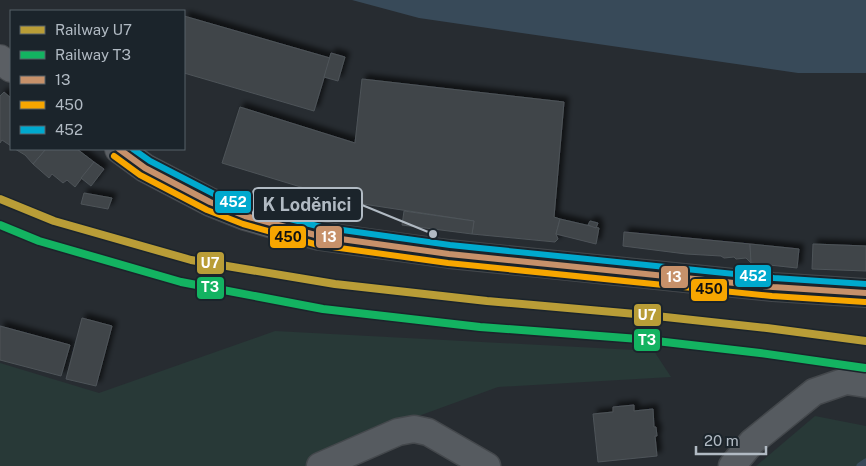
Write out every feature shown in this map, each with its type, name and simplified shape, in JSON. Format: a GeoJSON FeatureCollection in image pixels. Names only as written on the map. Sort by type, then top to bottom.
{"type":"FeatureCollection","features":[{"type":"Feature","properties":{"kind":"main road"},"geometry":{"type":"LineString","coordinates":[[120,150],[145,168],[210,202],[245,216],[320,236],[459,255],[773,287],[866,293]]}},
{"type":"Feature","properties":{"kind":"street"},"geometry":{"type":"LineString","coordinates":[[732,466],[752,442],[814,392],[846,382],[866,384]]}},
{"type":"Feature","properties":{"kind":"street"},"geometry":{"type":"LineString","coordinates":[[320,466],[398,432],[414,429],[428,432],[487,466]]}},
{"type":"Feature","properties":{"kind":"shaded area"},"geometry":{"type":"Polygon","coordinates":[[[275,331],[654,351],[671,377],[498,387],[413,418],[308,466],[0,466],[0,363],[99,393],[275,331]]]}},
{"type":"Feature","properties":{"kind":"shaded area"},"geometry":{"type":"Polygon","coordinates":[[[815,416],[866,426],[866,466],[756,466],[815,416]]]}},
{"type":"Feature","properties":{"kind":"water"},"geometry":{"type":"Polygon","coordinates":[[[352,0],[866,0],[866,73],[798,73],[419,18],[352,0]]]}},
{"type":"Feature","properties":{"kind":"building"},"geometry":{"type":"Polygon","coordinates":[[[185,16],[330,58],[314,111],[185,73],[185,16]]]}},
{"type":"Feature","properties":{"kind":"building"},"geometry":{"type":"Polygon","coordinates":[[[331,53],[345,57],[338,81],[324,77],[331,53]]]}},
{"type":"Feature","properties":{"kind":"building"},"geometry":{"type":"Polygon","coordinates":[[[362,79],[564,102],[554,217],[560,219],[556,234],[558,239],[555,242],[472,234],[474,221],[350,202],[222,163],[240,107],[355,143],[362,79]]]}},
{"type":"Feature","properties":{"kind":"building"},"geometry":{"type":"Polygon","coordinates":[[[4,92],[10,97],[10,145],[2,140],[0,143],[0,96],[4,92]]]}},
{"type":"Feature","properties":{"kind":"building"},"geometry":{"type":"Polygon","coordinates":[[[17,150],[45,150],[33,164],[25,155],[17,150]]]}},
{"type":"Feature","properties":{"kind":"building"},"geometry":{"type":"Polygon","coordinates":[[[45,150],[78,150],[94,162],[75,187],[67,180],[63,183],[52,174],[49,178],[33,164],[45,150]]]}},
{"type":"Feature","properties":{"kind":"building"},"geometry":{"type":"Polygon","coordinates":[[[94,162],[104,169],[91,186],[81,178],[94,162]]]}},
{"type":"Feature","properties":{"kind":"building"},"geometry":{"type":"Polygon","coordinates":[[[84,193],[112,198],[108,209],[81,204],[84,193]]]}},
{"type":"Feature","properties":{"kind":"building"},"geometry":{"type":"Polygon","coordinates":[[[404,211],[474,221],[472,234],[402,225],[404,211]]]}},
{"type":"Feature","properties":{"kind":"building"},"geometry":{"type":"Polygon","coordinates":[[[560,219],[599,228],[596,244],[556,234],[560,219]]]}},
{"type":"Feature","properties":{"kind":"building"},"geometry":{"type":"Polygon","coordinates":[[[590,221],[598,223],[596,228],[588,225],[590,221]]]}},
{"type":"Feature","properties":{"kind":"building"},"geometry":{"type":"Polygon","coordinates":[[[624,232],[750,244],[751,263],[746,258],[724,258],[721,256],[686,254],[623,246],[624,232]]]}},
{"type":"Feature","properties":{"kind":"building"},"geometry":{"type":"Polygon","coordinates":[[[750,244],[799,249],[797,268],[751,263],[750,244]]]}},
{"type":"Feature","properties":{"kind":"building"},"geometry":{"type":"Polygon","coordinates":[[[813,244],[866,246],[866,271],[812,269],[813,244]]]}},
{"type":"Feature","properties":{"kind":"building"},"geometry":{"type":"Polygon","coordinates":[[[82,318],[112,326],[96,386],[66,379],[82,318]]]}},
{"type":"Feature","properties":{"kind":"building"},"geometry":{"type":"Polygon","coordinates":[[[0,326],[70,345],[61,376],[0,360],[0,326]]]}},
{"type":"Feature","properties":{"kind":"building"},"geometry":{"type":"Polygon","coordinates":[[[634,405],[634,411],[653,409],[654,427],[656,427],[657,436],[655,436],[657,456],[598,462],[593,414],[613,412],[613,407],[634,405]]]}},
{"type":"Feature","properties":{"kind":"waterway"},"geometry":{"type":"LineString","coordinates":[[860,466],[866,462]]}},
{"type":"Feature","properties":{"kind":"rail line","name":"U7"},"geometry":{"type":"LineString","coordinates":[[0,199],[54,221],[191,260],[335,284],[487,301],[647,315],[866,341]]}},
{"type":"Feature","properties":{"kind":"rail line","name":"T3"},"geometry":{"type":"LineString","coordinates":[[0,225],[39,241],[181,282],[323,309],[480,327],[639,339],[760,353],[865,368]]}},
{"type":"Feature","properties":{"kind":"transit line","name":"13"},"geometry":{"type":"LineString","coordinates":[[120,150],[145,168],[210,202],[245,216],[319,236],[449,254],[773,287],[866,293]]}},
{"type":"Feature","properties":{"kind":"transit line","name":"452"},"geometry":{"type":"LineString","coordinates":[[134,150],[150,161],[214,194],[248,208],[321,227],[450,245],[774,278],[866,284]]}},
{"type":"Feature","properties":{"kind":"transit line","name":"450"},"geometry":{"type":"LineString","coordinates":[[114,156],[140,175],[207,210],[243,224],[318,245],[448,263],[772,296],[865,302]]}},
{"type":"Feature","properties":{"kind":"place","name":"K Loděnici"},"geometry":{"type":"Point","coordinates":[433,234]}}]}
